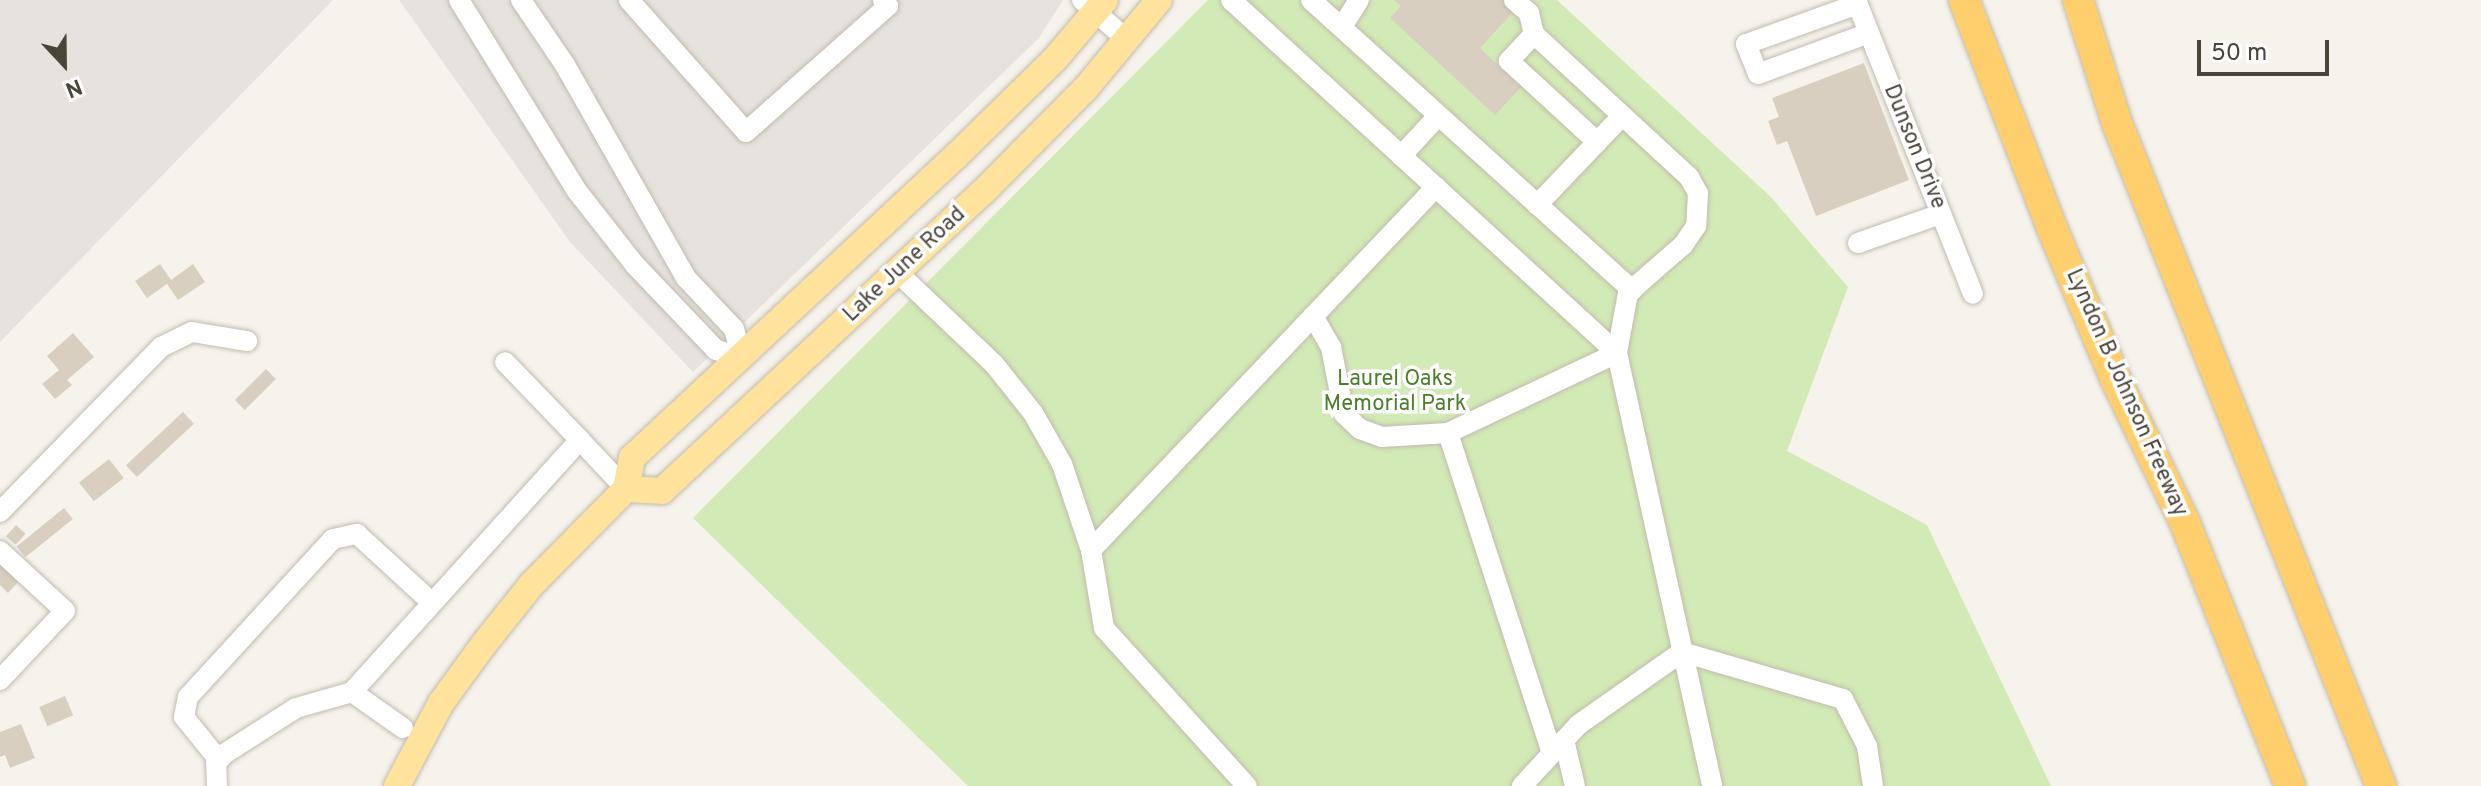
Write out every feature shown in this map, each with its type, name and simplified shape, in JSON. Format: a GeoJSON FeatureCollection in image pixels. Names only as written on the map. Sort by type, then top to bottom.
{"type":"FeatureCollection","features":[{"type":"Feature","properties":{"kind":"highway"},"geometry":{"type":"LineString","coordinates":[[1946,0],[2052,228]]}},
{"type":"Feature","properties":{"kind":"highway","name":"Lyndon B Johnson Freeway"},"geometry":{"type":"LineString","coordinates":[[1964,0],[2052,228],[2115,378],[2185,523],[2290,786]]}},
{"type":"Feature","properties":{"kind":"highway"},"geometry":{"type":"LineString","coordinates":[[2078,0],[2117,123],[2381,786]]}},
{"type":"Feature","properties":{"kind":"main road","name":"Lake June Road"},"geometry":{"type":"LineString","coordinates":[[626,489],[662,491],[897,272],[1075,99],[1159,0]]}},
{"type":"Feature","properties":{"kind":"main road","name":"Lake June Road"},"geometry":{"type":"LineString","coordinates":[[397,786],[441,703],[484,644],[532,584],[626,489],[632,458],[967,146],[1094,4]]}},
{"type":"Feature","properties":{"kind":"main road"},"geometry":{"type":"LineString","coordinates":[[742,357],[772,389]]}},
{"type":"Feature","properties":{"kind":"street"},"geometry":{"type":"LineString","coordinates":[[459,0],[577,191],[635,265],[716,350],[742,357]]}},
{"type":"Feature","properties":{"kind":"street"},"geometry":{"type":"LineString","coordinates":[[521,0],[565,65],[686,278],[734,329],[742,357]]}},
{"type":"Feature","properties":{"kind":"street"},"geometry":{"type":"LineString","coordinates":[[629,0],[746,132],[888,6],[883,0]]}},
{"type":"Feature","properties":{"kind":"street"},"geometry":{"type":"LineString","coordinates":[[1231,0],[1617,353]]}},
{"type":"Feature","properties":{"kind":"street"},"geometry":{"type":"LineString","coordinates":[[1311,0],[1632,290]]}},
{"type":"Feature","properties":{"kind":"street"},"geometry":{"type":"LineString","coordinates":[[1342,27],[1359,0]]}},
{"type":"Feature","properties":{"kind":"street"},"geometry":{"type":"LineString","coordinates":[[1514,0],[1529,13],[1534,34],[1689,177],[1699,211],[1683,245],[1632,290],[1617,353],[1712,786]]}},
{"type":"Feature","properties":{"kind":"street"},"geometry":{"type":"LineString","coordinates":[[1857,2],[1746,44],[1758,74],[1869,33]]}},
{"type":"Feature","properties":{"kind":"street","name":"Dunson Drive"},"geometry":{"type":"LineString","coordinates":[[1857,2],[1973,294]]}},
{"type":"Feature","properties":{"kind":"street"},"geometry":{"type":"LineString","coordinates":[[1094,4],[1126,39]]}},
{"type":"Feature","properties":{"kind":"street"},"geometry":{"type":"LineString","coordinates":[[1534,34],[1509,61],[1597,142]]}},
{"type":"Feature","properties":{"kind":"street"},"geometry":{"type":"LineString","coordinates":[[1401,156],[1438,116]]}},
{"type":"Feature","properties":{"kind":"street"},"geometry":{"type":"LineString","coordinates":[[1537,205],[1622,116]]}},
{"type":"Feature","properties":{"kind":"street"},"geometry":{"type":"LineString","coordinates":[[1091,550],[1436,187]]}},
{"type":"Feature","properties":{"kind":"street"},"geometry":{"type":"LineString","coordinates":[[1858,243],[1941,214]]}},
{"type":"Feature","properties":{"kind":"street"},"geometry":{"type":"LineString","coordinates":[[897,272],[994,364],[1033,413],[1062,464],[1091,550],[1104,628],[1247,786]]}},
{"type":"Feature","properties":{"kind":"street"},"geometry":{"type":"LineString","coordinates":[[1313,316],[1331,347],[1344,414],[1360,429],[1382,437],[1448,433],[1617,353]]}},
{"type":"Feature","properties":{"kind":"street"},"geometry":{"type":"LineString","coordinates":[[0,512],[161,347],[192,332],[247,341]]}},
{"type":"Feature","properties":{"kind":"street"},"geometry":{"type":"LineString","coordinates":[[505,362],[626,489]]}},
{"type":"Feature","properties":{"kind":"street"},"geometry":{"type":"LineString","coordinates":[[1448,433],[1558,746],[1575,786]]}},
{"type":"Feature","properties":{"kind":"street"},"geometry":{"type":"LineString","coordinates":[[218,759],[296,708],[352,692],[430,601],[580,440]]}},
{"type":"Feature","properties":{"kind":"street"},"geometry":{"type":"LineString","coordinates":[[217,786],[218,759],[184,717],[188,697],[333,539],[357,534],[430,601]]}},
{"type":"Feature","properties":{"kind":"street"},"geometry":{"type":"LineString","coordinates":[[0,551],[65,611],[0,680]]}},
{"type":"Feature","properties":{"kind":"street"},"geometry":{"type":"LineString","coordinates":[[1522,786],[1558,746],[1682,652]]}},
{"type":"Feature","properties":{"kind":"street"},"geometry":{"type":"LineString","coordinates":[[1682,652],[1843,699],[1867,746],[1873,786]]}},
{"type":"Feature","properties":{"kind":"street"},"geometry":{"type":"LineString","coordinates":[[352,692],[403,728]]}},
{"type":"Feature","properties":{"kind":"shaded area"},"geometry":{"type":"Polygon","coordinates":[[[0,0],[333,0],[0,342],[0,0]]]}},
{"type":"Feature","properties":{"kind":"shaded area"},"geometry":{"type":"Polygon","coordinates":[[[399,0],[1063,0],[1039,38],[693,372],[570,242],[399,0]]]}},
{"type":"Feature","properties":{"kind":"green space","name":"Laurel Oaks Memorial Park"},"geometry":{"type":"Polygon","coordinates":[[[1208,0],[1557,0],[1771,197],[1848,287],[1787,451],[1927,525],[2051,786],[968,786],[693,518],[1208,0]]]}},
{"type":"Feature","properties":{"kind":"building"},"geometry":{"type":"Polygon","coordinates":[[[1394,0],[1504,0],[1515,10],[1480,48],[1521,87],[1495,115],[1390,18],[1401,6],[1394,0]]]}},
{"type":"Feature","properties":{"kind":"building"},"geometry":{"type":"Polygon","coordinates":[[[1864,63],[1909,180],[1816,216],[1787,141],[1777,145],[1768,121],[1779,117],[1772,98],[1864,63]]]}},
{"type":"Feature","properties":{"kind":"building"},"geometry":{"type":"Polygon","coordinates":[[[160,264],[171,280],[193,264],[205,282],[178,300],[167,284],[147,298],[135,281],[160,264]]]}},
{"type":"Feature","properties":{"kind":"building"},"geometry":{"type":"Polygon","coordinates":[[[73,333],[94,357],[67,380],[72,385],[55,399],[42,384],[59,370],[47,356],[73,333]]]}},
{"type":"Feature","properties":{"kind":"building"},"geometry":{"type":"Polygon","coordinates":[[[266,369],[276,379],[245,410],[235,400],[266,369]]]}},
{"type":"Feature","properties":{"kind":"building"},"geometry":{"type":"Polygon","coordinates":[[[183,412],[194,424],[137,477],[126,465],[183,412]]]}},
{"type":"Feature","properties":{"kind":"building"},"geometry":{"type":"Polygon","coordinates":[[[109,459],[124,478],[94,501],[79,482],[109,459]]]}},
{"type":"Feature","properties":{"kind":"building"},"geometry":{"type":"Polygon","coordinates":[[[64,508],[73,519],[25,557],[17,546],[64,508]]]}},
{"type":"Feature","properties":{"kind":"building"},"geometry":{"type":"Polygon","coordinates":[[[16,525],[26,534],[16,545],[6,536],[16,525]]]}},
{"type":"Feature","properties":{"kind":"building"},"geometry":{"type":"Polygon","coordinates":[[[0,564],[18,582],[8,593],[0,585],[0,564]]]}},
{"type":"Feature","properties":{"kind":"building"},"geometry":{"type":"Polygon","coordinates":[[[65,696],[73,715],[47,726],[39,707],[65,696]]]}},
{"type":"Feature","properties":{"kind":"building"},"geometry":{"type":"Polygon","coordinates":[[[21,724],[35,758],[10,768],[5,755],[0,757],[0,732],[21,724]]]}}]}
